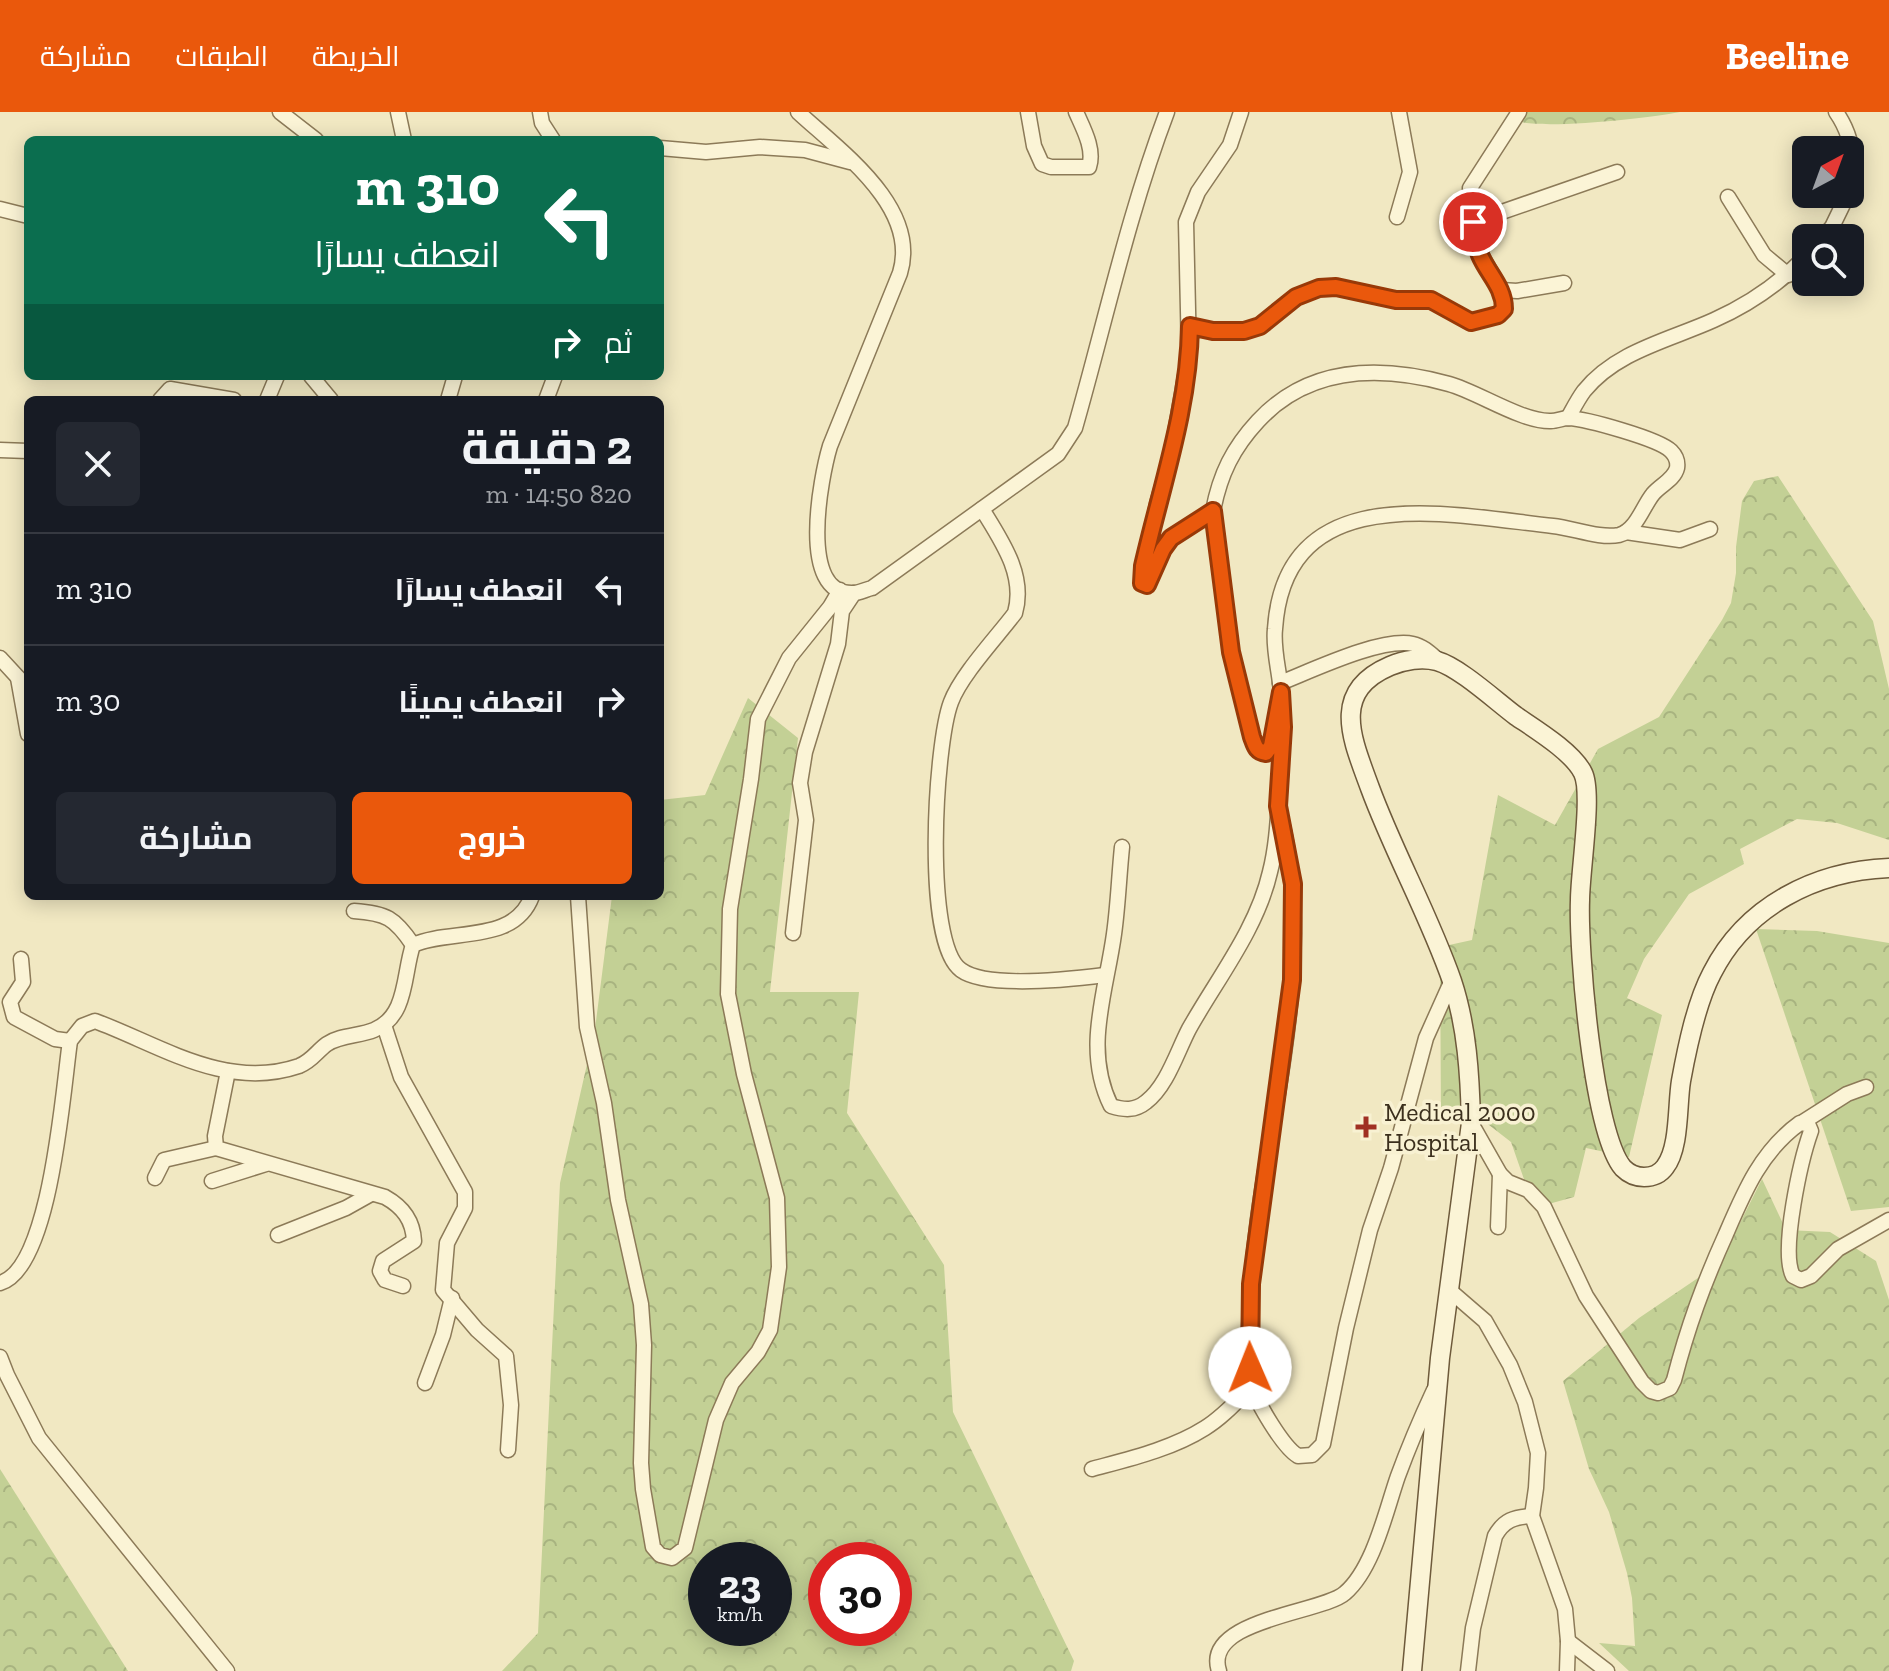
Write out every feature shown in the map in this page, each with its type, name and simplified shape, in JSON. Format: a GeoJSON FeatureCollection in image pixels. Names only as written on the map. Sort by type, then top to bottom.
{"type":"FeatureCollection","features":[{"type":"Feature","properties":{"kind":"street"},"geometry":{"type":"LineString","coordinates":[[280,112],[311,136]]}},
{"type":"Feature","properties":{"kind":"street"},"geometry":{"type":"LineString","coordinates":[[398,112],[403,136]]}},
{"type":"Feature","properties":{"kind":"street"},"geometry":{"type":"LineString","coordinates":[[540,112],[542,123],[550,136]]}},
{"type":"Feature","properties":{"kind":"street"},"geometry":{"type":"LineString","coordinates":[[798,112],[876,187],[902,236],[904,260],[821,474],[817,559],[827,579],[847,592]]}},
{"type":"Feature","properties":{"kind":"street"},"geometry":{"type":"LineString","coordinates":[[1028,112],[1034,146],[1042,164],[1051,167],[1089,167],[1092,160],[1089,143],[1076,112]]}},
{"type":"Feature","properties":{"kind":"street"},"geometry":{"type":"LineString","coordinates":[[578,900],[587,1027],[604,1103],[618,1200],[641,1304],[645,1359],[643,1489],[653,1547],[660,1555],[672,1558],[685,1548],[716,1420],[732,1383],[758,1352],[770,1330],[779,1267],[777,1198],[744,1074],[728,994],[730,909],[758,719],[789,658],[830,607],[847,592],[872,588],[1058,454],[1075,428],[1126,235],[1167,112]]}},
{"type":"Feature","properties":{"kind":"street"},"geometry":{"type":"LineString","coordinates":[[1213,511],[1171,538],[1147,585],[1142,583],[1143,566],[1171,456],[1186,379],[1190,326],[1186,222],[1198,192],[1230,145],[1241,112]]}},
{"type":"Feature","properties":{"kind":"street"},"geometry":{"type":"LineString","coordinates":[[1397,217],[1410,172],[1399,112]]}},
{"type":"Feature","properties":{"kind":"street"},"geometry":{"type":"LineString","coordinates":[[1190,326],[1213,331],[1244,331],[1260,326],[1296,297],[1319,288],[1336,287],[1396,300],[1431,300],[1471,322],[1498,315],[1504,309],[1501,290],[1481,257],[1470,188],[1519,112]]}},
{"type":"Feature","properties":{"kind":"street"},"geometry":{"type":"LineString","coordinates":[[1836,112],[1849,136]]}},
{"type":"Feature","properties":{"kind":"street"},"geometry":{"type":"LineString","coordinates":[[664,148],[706,152],[760,147],[805,150],[853,163]]}},
{"type":"Feature","properties":{"kind":"street"},"geometry":{"type":"LineString","coordinates":[[1473,222],[1617,172]]}},
{"type":"Feature","properties":{"kind":"street"},"geometry":{"type":"LineString","coordinates":[[1728,197],[1764,255],[1788,275]]}},
{"type":"Feature","properties":{"kind":"street"},"geometry":{"type":"LineString","coordinates":[[0,209],[24,215]]}},
{"type":"Feature","properties":{"kind":"street"},"geometry":{"type":"LineString","coordinates":[[1568,418],[1585,391],[1626,357],[1717,319],[1792,271]]}},
{"type":"Feature","properties":{"kind":"street"},"geometry":{"type":"LineString","coordinates":[[1501,290],[1517,291],[1564,283]]}},
{"type":"Feature","properties":{"kind":"street"},"geometry":{"type":"LineString","coordinates":[[1280,688],[1271,746],[1266,753],[1261,753],[1252,737],[1231,652],[1213,511],[1217,487],[1227,461],[1240,440],[1284,396],[1310,382],[1368,372],[1409,376],[1451,384],[1507,408],[1549,421],[1568,418],[1615,429],[1669,449],[1677,458],[1676,471],[1653,494],[1626,532]]}},
{"type":"Feature","properties":{"kind":"street"},"geometry":{"type":"LineString","coordinates":[[315,380],[328,396]]}},
{"type":"Feature","properties":{"kind":"street"},"geometry":{"type":"LineString","coordinates":[[164,396],[170,389],[211,396]]}},
{"type":"Feature","properties":{"kind":"street"},"geometry":{"type":"LineString","coordinates":[[0,450],[24,451]]}},
{"type":"Feature","properties":{"kind":"street"},"geometry":{"type":"LineString","coordinates":[[982,509],[1009,559],[1017,578],[1020,597],[1015,613],[951,700],[941,741],[935,844],[946,944],[952,962],[961,971],[991,979],[1045,980],[1105,975]]}},
{"type":"Feature","properties":{"kind":"street"},"geometry":{"type":"LineString","coordinates":[[1122,847],[1114,936],[1098,1019],[1099,1071],[1111,1106],[1122,1110],[1133,1109],[1147,1102],[1162,1083],[1261,899],[1271,872],[1283,727],[1274,630],[1282,592],[1293,567],[1308,548],[1335,527],[1381,513],[1413,511],[1608,535],[1626,532],[1680,540],[1710,529]]}},
{"type":"Feature","properties":{"kind":"street"},"geometry":{"type":"LineString","coordinates":[[793,933],[806,820],[800,783],[805,752],[838,644],[847,592]]}},
{"type":"Feature","properties":{"kind":"street"},"geometry":{"type":"LineString","coordinates":[[1280,688],[1371,648],[1396,643],[1414,644],[1543,734],[1583,772],[1589,797],[1580,902],[1581,967],[1590,1041],[1612,1143],[1626,1172],[1638,1177],[1655,1176],[1666,1167],[1673,1148],[1681,1082],[1694,1025],[1710,975],[1730,944],[1758,913],[1810,884],[1846,873],[1889,868]]}},
{"type":"Feature","properties":{"kind":"street"},"geometry":{"type":"LineString","coordinates":[[0,658],[23,683]]}},
{"type":"Feature","properties":{"kind":"street"},"geometry":{"type":"LineString","coordinates":[[1412,1671],[1448,1289],[1471,1123],[1466,1044],[1452,980],[1370,789],[1351,734],[1349,708],[1357,690],[1384,668],[1402,661],[1439,661]]}},
{"type":"Feature","properties":{"kind":"street"},"geometry":{"type":"LineString","coordinates":[[1278,806],[1293,884],[1292,980],[1251,1284],[1248,1350],[1252,1386],[1290,1451],[1305,1457],[1318,1451],[1327,1431],[1346,1328],[1370,1230],[1391,1168],[1426,1038],[1452,980]]}},
{"type":"Feature","properties":{"kind":"street"},"geometry":{"type":"LineString","coordinates":[[413,945],[427,939],[467,936],[503,925],[520,916],[531,900]]}},
{"type":"Feature","properties":{"kind":"street"},"geometry":{"type":"LineString","coordinates":[[0,1283],[20,1269],[33,1244],[49,1193],[70,1041],[82,1026],[95,1021],[207,1067],[228,1071],[254,1073],[300,1066],[320,1053],[327,1044],[384,1025],[403,997],[413,945],[396,921],[374,912],[354,911]]}},
{"type":"Feature","properties":{"kind":"street"},"geometry":{"type":"LineString","coordinates":[[21,959],[23,982],[10,1002],[14,1017],[55,1039],[70,1041]]}},
{"type":"Feature","properties":{"kind":"street"},"geometry":{"type":"LineString","coordinates":[[384,1025],[401,1077],[465,1192],[465,1208],[447,1243],[443,1290],[477,1330],[506,1356],[511,1389],[508,1450]]}},
{"type":"Feature","properties":{"kind":"street"},"geometry":{"type":"LineString","coordinates":[[216,1148],[215,1136],[228,1071]]}},
{"type":"Feature","properties":{"kind":"street"},"geometry":{"type":"LineString","coordinates":[[1471,1123],[1500,1174],[1508,1182],[1528,1190],[1544,1207],[1586,1296],[1642,1382],[1658,1393],[1670,1388],[1674,1380],[1691,1315],[1749,1180],[1788,1131],[1847,1094],[1866,1087]]}},
{"type":"Feature","properties":{"kind":"street"},"geometry":{"type":"LineString","coordinates":[[1803,1122],[1808,1124],[1811,1131],[1804,1150],[1791,1228],[1789,1260],[1793,1276],[1801,1280],[1811,1276],[1838,1249],[1889,1220]]}},
{"type":"Feature","properties":{"kind":"street"},"geometry":{"type":"LineString","coordinates":[[155,1178],[164,1160],[216,1148],[385,1197],[399,1205],[414,1230],[414,1241],[383,1261],[380,1271],[385,1280],[403,1286]]}},
{"type":"Feature","properties":{"kind":"street"},"geometry":{"type":"LineString","coordinates":[[212,1181],[266,1164]]}},
{"type":"Feature","properties":{"kind":"street"},"geometry":{"type":"LineString","coordinates":[[1498,1227],[1500,1174]]}},
{"type":"Feature","properties":{"kind":"street"},"geometry":{"type":"LineString","coordinates":[[278,1235],[346,1208],[371,1194]]}},
{"type":"Feature","properties":{"kind":"street"},"geometry":{"type":"LineString","coordinates":[[1448,1289],[1485,1321],[1510,1365],[1525,1402],[1538,1453],[1532,1516],[1565,1609],[1567,1671]]}},
{"type":"Feature","properties":{"kind":"street"},"geometry":{"type":"LineString","coordinates":[[425,1383],[443,1335],[452,1298]]}},
{"type":"Feature","properties":{"kind":"street"},"geometry":{"type":"LineString","coordinates":[[0,1357],[39,1438],[227,1671]]}},
{"type":"Feature","properties":{"kind":"street"},"geometry":{"type":"LineString","coordinates":[[1219,1671],[1220,1652],[1236,1635],[1274,1617],[1344,1594],[1376,1542],[1417,1427],[1438,1383]]}},
{"type":"Feature","properties":{"kind":"street"},"geometry":{"type":"LineString","coordinates":[[1092,1469],[1184,1439],[1206,1428],[1252,1386]]}},
{"type":"Feature","properties":{"kind":"street"},"geometry":{"type":"LineString","coordinates":[[1468,1671],[1473,1628],[1495,1536],[1509,1520],[1532,1516]]}},
{"type":"Feature","properties":{"kind":"street"},"geometry":{"type":"LineString","coordinates":[[1568,1641],[1607,1671]]}},
{"type":"Feature","properties":{"kind":"green space"},"geometry":{"type":"Polygon","coordinates":[[[1510,112],[1680,112],[1623,120],[1549,124],[1518,121],[1510,112]]]}},
{"type":"Feature","properties":{"kind":"green space"},"geometry":{"type":"Polygon","coordinates":[[[1778,476],[1873,621],[1889,689],[1889,840],[1837,823],[1797,819],[1740,849],[1744,864],[1689,894],[1644,959],[1627,998],[1662,1015],[1629,1157],[1586,1148],[1574,1197],[1534,1208],[1511,1142],[1480,1118],[1441,1121],[1440,947],[1472,940],[1498,795],[1555,825],[1598,749],[1659,717],[1731,603],[1742,501],[1754,481],[1778,476]]]}},
{"type":"Feature","properties":{"kind":"green space"},"geometry":{"type":"Polygon","coordinates":[[[748,698],[798,738],[770,992],[859,992],[847,1113],[944,1265],[953,1412],[1074,1661],[1071,1671],[502,1671],[538,1633],[560,1183],[595,1029],[611,900],[664,900],[664,800],[705,795],[748,698]]]}},
{"type":"Feature","properties":{"kind":"green space"},"geometry":{"type":"Polygon","coordinates":[[[1756,929],[1817,931],[1889,943],[1889,1207],[1851,1211],[1756,929]]]}},
{"type":"Feature","properties":{"kind":"green space"},"geometry":{"type":"Polygon","coordinates":[[[1762,1179],[1786,1230],[1830,1232],[1876,1261],[1889,1300],[1889,1671],[1629,1671],[1599,1643],[1635,1646],[1632,1598],[1609,1512],[1589,1469],[1563,1381],[1639,1318],[1720,1263],[1762,1179]]]}},
{"type":"Feature","properties":{"kind":"green space"},"geometry":{"type":"Polygon","coordinates":[[[0,1469],[128,1671],[0,1671],[0,1469]]]}},
{"type":"Feature","properties":{"kind":"place","name":"Medical 2000 Hospital"},"geometry":{"type":"Point","coordinates":[1366,1127]}},
{"type":"Feature","properties":{"kind":"route"},"geometry":{"type":"LineString","coordinates":[[1250,1368],[1251,1284],[1292,980],[1293,884],[1278,806],[1283,727],[1281,692],[1271,746],[1269,751],[1261,753],[1252,737],[1231,652],[1213,511],[1171,538],[1147,585],[1142,583],[1143,566],[1171,456],[1186,379],[1190,326],[1213,331],[1244,331],[1260,326],[1296,297],[1319,288],[1336,287],[1396,300],[1431,300],[1471,322],[1498,315],[1504,309],[1504,299],[1481,257],[1473,222]]}}]}
